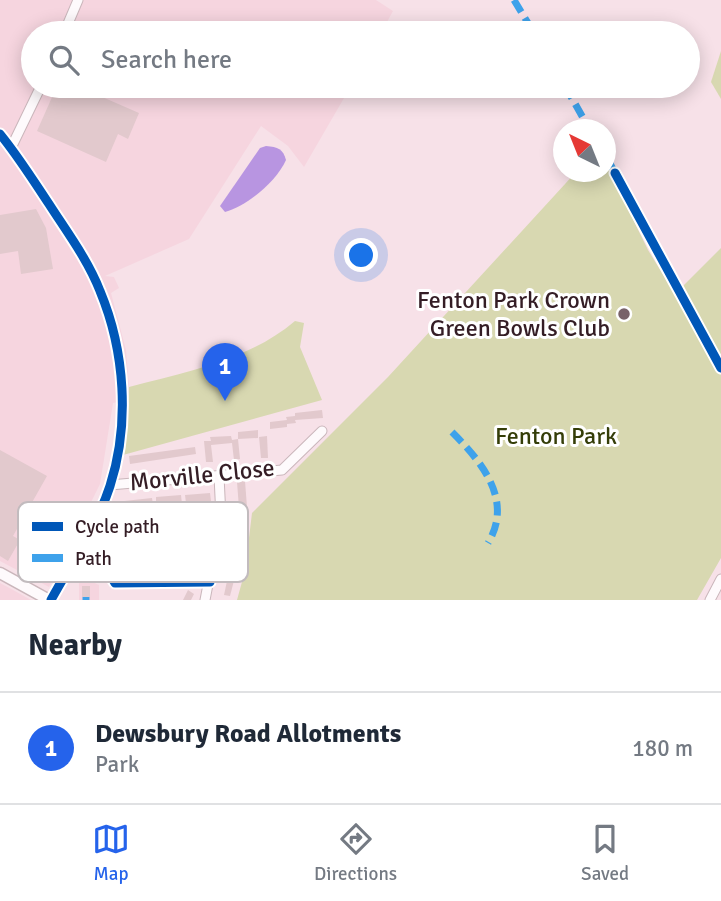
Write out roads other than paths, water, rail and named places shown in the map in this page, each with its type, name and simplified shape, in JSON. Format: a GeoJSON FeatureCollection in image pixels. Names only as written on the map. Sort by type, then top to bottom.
{"type":"FeatureCollection","features":[{"type":"Feature","properties":{"kind":"main road"},"geometry":{"type":"LineString","coordinates":[[0,573],[50,600]]}},
{"type":"Feature","properties":{"kind":"street"},"geometry":{"type":"LineString","coordinates":[[69,21],[78,0]]}},
{"type":"Feature","properties":{"kind":"street"},"geometry":{"type":"LineString","coordinates":[[12,148],[35,98]]}},
{"type":"Feature","properties":{"kind":"street"},"geometry":{"type":"LineString","coordinates":[[0,134],[12,148],[79,251],[109,316],[122,392],[114,485],[105,502]]}},
{"type":"Feature","properties":{"kind":"street"},"geometry":{"type":"LineString","coordinates":[[616,175],[721,368]]}},
{"type":"Feature","properties":{"kind":"street","name":"Morville Close"},"geometry":{"type":"LineString","coordinates":[[114,485],[282,470],[321,431]]}},
{"type":"Feature","properties":{"kind":"street"},"geometry":{"type":"LineString","coordinates":[[219,476],[220,502]]}},
{"type":"Feature","properties":{"kind":"street"},"geometry":{"type":"LineString","coordinates":[[710,600],[721,579]]}},
{"type":"Feature","properties":{"kind":"street"},"geometry":{"type":"LineString","coordinates":[[50,600],[60,582]]}},
{"type":"Feature","properties":{"kind":"street"},"geometry":{"type":"LineString","coordinates":[[114,582],[210,582],[205,600]]}},
{"type":"Feature","properties":{"kind":"place","name":"Fenton Park Crown Green Bowls Club"},"geometry":{"type":"Point","coordinates":[624,314]}},
{"type":"Feature","properties":{"kind":"place","name":"Dewsbury Road Allotments"},"geometry":{"type":"Point","coordinates":[225,401]}},
{"type":"Feature","properties":{"kind":"park label","name":"Fenton Park"},"geometry":{"type":"Point","coordinates":[556,436]}}]}
